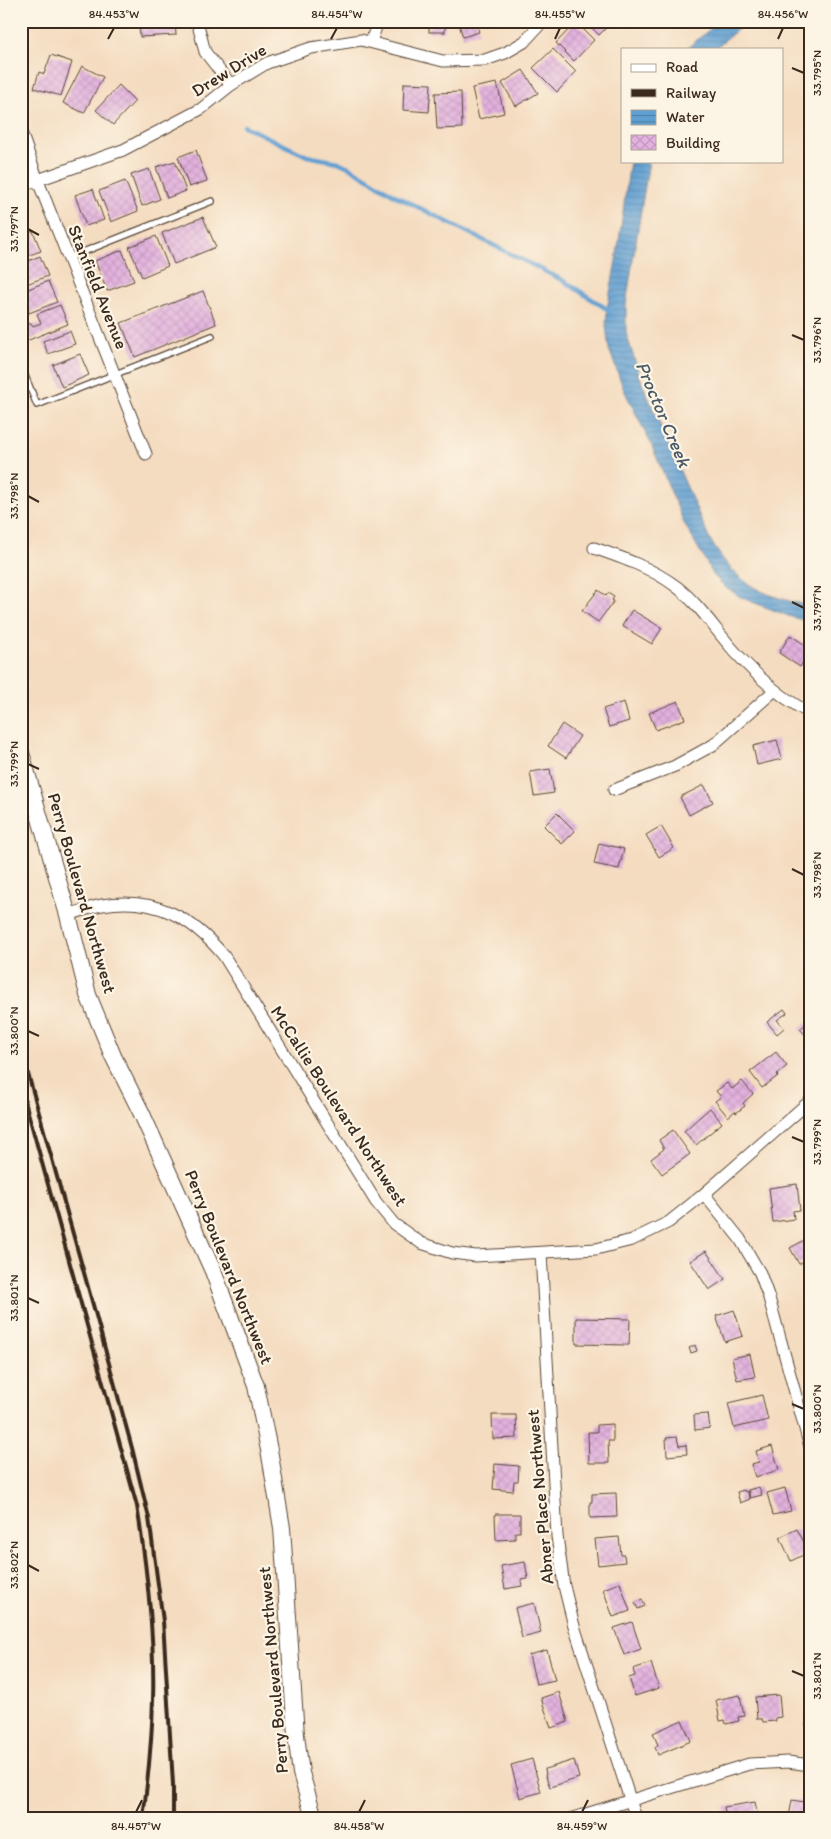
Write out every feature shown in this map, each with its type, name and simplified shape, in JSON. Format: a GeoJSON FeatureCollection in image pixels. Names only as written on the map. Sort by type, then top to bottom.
{"type":"FeatureCollection","features":[{"type":"Feature","properties":{"kind":"street"},"geometry":{"type":"LineString","coordinates":[[197,21],[205,52],[232,85]]}},
{"type":"Feature","properties":{"kind":"street"},"geometry":{"type":"LineString","coordinates":[[371,42],[378,21]]}},
{"type":"Feature","properties":{"kind":"street","name":"Drew Drive"},"geometry":{"type":"LineString","coordinates":[[21,186],[123,150],[201,109],[232,85],[267,63],[311,48],[360,40],[443,61],[485,60],[505,53],[524,42],[543,21]]}},
{"type":"Feature","properties":{"kind":"street","name":"Stanfield Avenue"},"geometry":{"type":"LineString","coordinates":[[21,132],[38,181],[146,454]]}},
{"type":"Feature","properties":{"kind":"street"},"geometry":{"type":"LineString","coordinates":[[594,548],[637,563],[677,587],[698,607],[737,654],[775,690],[810,713]]}},
{"type":"Feature","properties":{"kind":"street"},"geometry":{"type":"LineString","coordinates":[[614,790],[675,766],[713,745],[775,690]]}},
{"type":"Feature","properties":{"kind":"street","name":"Perry Boulevard Northwest"},"geometry":{"type":"LineString","coordinates":[[21,753],[68,915],[88,995],[113,1056],[141,1112],[213,1271],[256,1386],[282,1528],[296,1735],[301,1773],[314,1818]]}},
{"type":"Feature","properties":{"kind":"street","name":"McCallie Boulevard Northwest"},"geometry":{"type":"LineString","coordinates":[[68,915],[102,905],[135,903],[163,909],[193,924],[208,937],[224,956],[376,1202],[394,1224],[421,1243],[452,1254],[476,1256],[596,1249],[632,1240],[669,1222],[704,1194],[810,1101]]}},
{"type":"Feature","properties":{"kind":"street"},"geometry":{"type":"LineString","coordinates":[[704,1194],[740,1239],[760,1273],[769,1298],[810,1446]]}},
{"type":"Feature","properties":{"kind":"street","name":"Abner Place Northwest"},"geometry":{"type":"LineString","coordinates":[[541,1252],[557,1536],[564,1586],[574,1626],[636,1818]]}},
{"type":"Feature","properties":{"kind":"street"},"geometry":{"type":"LineString","coordinates":[[573,1818],[749,1764],[788,1762],[810,1765]]}},
{"type":"Feature","properties":{"kind":"lane"},"geometry":{"type":"LineString","coordinates":[[68,258],[212,201]]}},
{"type":"Feature","properties":{"kind":"lane"},"geometry":{"type":"LineString","coordinates":[[21,366],[36,405],[212,336]]}},
{"type":"Feature","properties":{"kind":"water"},"geometry":{"type":"Polygon","coordinates":[[[720,21],[748,21],[715,48],[687,48],[720,21]]]}},
{"type":"Feature","properties":{"kind":"water"},"geometry":{"type":"Polygon","coordinates":[[[630,162],[649,162],[626,305],[626,333],[642,383],[709,538],[719,554],[729,567],[750,585],[776,597],[810,606],[810,622],[791,617],[742,598],[725,587],[714,576],[684,523],[651,444],[624,390],[609,349],[606,326],[607,309],[617,255],[630,162]]]}},
{"type":"Feature","properties":{"kind":"building"},"geometry":{"type":"Polygon","coordinates":[[[139,21],[175,21],[176,35],[140,37],[139,21]]]}},
{"type":"Feature","properties":{"kind":"building"},"geometry":{"type":"Polygon","coordinates":[[[429,21],[445,21],[445,32],[429,32],[429,21]]]}},
{"type":"Feature","properties":{"kind":"building"},"geometry":{"type":"Polygon","coordinates":[[[458,21],[476,21],[479,32],[463,37],[458,21]]]}},
{"type":"Feature","properties":{"kind":"building"},"geometry":{"type":"Polygon","coordinates":[[[585,21],[613,21],[599,35],[585,21]]]}},
{"type":"Feature","properties":{"kind":"building"},"geometry":{"type":"Polygon","coordinates":[[[576,22],[594,40],[574,61],[556,43],[576,22]]]}},
{"type":"Feature","properties":{"kind":"building"},"geometry":{"type":"Polygon","coordinates":[[[553,49],[576,72],[557,92],[533,68],[553,49]]]}},
{"type":"Feature","properties":{"kind":"building"},"geometry":{"type":"Polygon","coordinates":[[[51,55],[72,62],[61,96],[34,88],[39,72],[44,74],[51,55]]]}},
{"type":"Feature","properties":{"kind":"building"},"geometry":{"type":"Polygon","coordinates":[[[82,66],[103,77],[84,113],[63,103],[82,66]]]}},
{"type":"Feature","properties":{"kind":"building"},"geometry":{"type":"Polygon","coordinates":[[[523,70],[538,93],[516,106],[502,83],[523,70]]]}},
{"type":"Feature","properties":{"kind":"building"},"geometry":{"type":"Polygon","coordinates":[[[404,83],[431,84],[429,112],[403,110],[404,83]]]}},
{"type":"Feature","properties":{"kind":"building"},"geometry":{"type":"Polygon","coordinates":[[[497,83],[504,113],[479,119],[472,88],[497,83]]]}},
{"type":"Feature","properties":{"kind":"building"},"geometry":{"type":"Polygon","coordinates":[[[119,85],[135,101],[113,125],[96,110],[119,85]]]}},
{"type":"Feature","properties":{"kind":"building"},"geometry":{"type":"Polygon","coordinates":[[[461,92],[462,128],[437,129],[435,93],[461,92]]]}},
{"type":"Feature","properties":{"kind":"building"},"geometry":{"type":"Polygon","coordinates":[[[196,150],[207,181],[189,187],[178,157],[196,150]]]}},
{"type":"Feature","properties":{"kind":"building"},"geometry":{"type":"Polygon","coordinates":[[[175,161],[186,191],[167,198],[156,167],[175,161]]]}},
{"type":"Feature","properties":{"kind":"building"},"geometry":{"type":"Polygon","coordinates":[[[149,169],[160,199],[142,206],[131,175],[149,169]]]}},
{"type":"Feature","properties":{"kind":"building"},"geometry":{"type":"Polygon","coordinates":[[[125,181],[138,211],[111,222],[99,191],[125,181]]]}},
{"type":"Feature","properties":{"kind":"building"},"geometry":{"type":"Polygon","coordinates":[[[93,189],[104,220],[86,226],[75,195],[93,189]]]}},
{"type":"Feature","properties":{"kind":"building"},"geometry":{"type":"Polygon","coordinates":[[[21,209],[28,227],[21,230],[21,209]]]}},
{"type":"Feature","properties":{"kind":"building"},"geometry":{"type":"Polygon","coordinates":[[[203,217],[216,247],[174,264],[162,233],[203,217]]]}},
{"type":"Feature","properties":{"kind":"building"},"geometry":{"type":"Polygon","coordinates":[[[33,231],[41,251],[21,258],[21,235],[33,231]]]}},
{"type":"Feature","properties":{"kind":"building"},"geometry":{"type":"Polygon","coordinates":[[[156,236],[168,266],[142,277],[129,247],[156,236]]]}},
{"type":"Feature","properties":{"kind":"building"},"geometry":{"type":"Polygon","coordinates":[[[122,250],[134,281],[107,291],[95,261],[122,250]]]}},
{"type":"Feature","properties":{"kind":"building"},"geometry":{"type":"Polygon","coordinates":[[[40,256],[48,276],[21,286],[21,264],[40,256]]]}},
{"type":"Feature","properties":{"kind":"building"},"geometry":{"type":"Polygon","coordinates":[[[48,281],[57,302],[29,313],[21,292],[48,281]]]}},
{"type":"Feature","properties":{"kind":"building"},"geometry":{"type":"Polygon","coordinates":[[[203,291],[216,324],[135,357],[121,323],[203,291]]]}},
{"type":"Feature","properties":{"kind":"building"},"geometry":{"type":"Polygon","coordinates":[[[60,305],[68,324],[24,342],[21,335],[21,327],[31,323],[33,326],[41,323],[37,314],[60,305]]]}},
{"type":"Feature","properties":{"kind":"building"},"geometry":{"type":"Polygon","coordinates":[[[70,331],[75,344],[48,354],[43,341],[70,331]]]}},
{"type":"Feature","properties":{"kind":"building"},"geometry":{"type":"Polygon","coordinates":[[[80,354],[89,375],[62,387],[53,365],[80,354]]]}},
{"type":"Feature","properties":{"kind":"building"},"geometry":{"type":"Polygon","coordinates":[[[598,590],[606,596],[608,593],[614,597],[612,600],[614,601],[598,622],[582,611],[598,590]]]}},
{"type":"Feature","properties":{"kind":"building"},"geometry":{"type":"Polygon","coordinates":[[[632,610],[662,628],[652,644],[622,626],[632,610]]]}},
{"type":"Feature","properties":{"kind":"building"},"geometry":{"type":"Polygon","coordinates":[[[790,635],[810,648],[800,667],[779,653],[790,635]]]}},
{"type":"Feature","properties":{"kind":"building"},"geometry":{"type":"Polygon","coordinates":[[[678,701],[685,719],[656,730],[649,713],[678,701]]]}},
{"type":"Feature","properties":{"kind":"building"},"geometry":{"type":"Polygon","coordinates":[[[624,702],[629,721],[609,727],[603,709],[624,702]]]}},
{"type":"Feature","properties":{"kind":"building"},"geometry":{"type":"Polygon","coordinates":[[[562,724],[580,736],[566,758],[548,746],[562,724]]]}},
{"type":"Feature","properties":{"kind":"building"},"geometry":{"type":"Polygon","coordinates":[[[777,740],[782,759],[757,765],[753,746],[777,740]]]}},
{"type":"Feature","properties":{"kind":"building"},"geometry":{"type":"Polygon","coordinates":[[[550,769],[554,793],[534,796],[530,772],[550,769]]]}},
{"type":"Feature","properties":{"kind":"building"},"geometry":{"type":"Polygon","coordinates":[[[704,785],[713,802],[689,815],[680,797],[704,785]]]}},
{"type":"Feature","properties":{"kind":"building"},"geometry":{"type":"Polygon","coordinates":[[[557,813],[575,831],[562,844],[544,826],[557,813]]]}},
{"type":"Feature","properties":{"kind":"building"},"geometry":{"type":"Polygon","coordinates":[[[661,826],[674,848],[659,857],[646,835],[661,826]]]}},
{"type":"Feature","properties":{"kind":"building"},"geometry":{"type":"Polygon","coordinates":[[[599,843],[624,849],[619,869],[594,864],[599,843]]]}},
{"type":"Feature","properties":{"kind":"building"},"geometry":{"type":"Polygon","coordinates":[[[784,1009],[787,1013],[777,1020],[784,1028],[777,1034],[767,1022],[784,1009]]]}},
{"type":"Feature","properties":{"kind":"building"},"geometry":{"type":"Polygon","coordinates":[[[810,1021],[810,1040],[800,1029],[810,1021]]]}},
{"type":"Feature","properties":{"kind":"building"},"geometry":{"type":"Polygon","coordinates":[[[776,1052],[787,1066],[776,1075],[778,1076],[762,1088],[750,1072],[776,1052]]]}},
{"type":"Feature","properties":{"kind":"building"},"geometry":{"type":"Polygon","coordinates":[[[742,1081],[753,1094],[743,1103],[745,1106],[728,1117],[715,1101],[721,1097],[716,1091],[727,1083],[732,1089],[742,1081]]]}},
{"type":"Feature","properties":{"kind":"building"},"geometry":{"type":"Polygon","coordinates":[[[710,1108],[722,1123],[696,1145],[684,1131],[710,1108]]]}},
{"type":"Feature","properties":{"kind":"building"},"geometry":{"type":"Polygon","coordinates":[[[673,1130],[690,1154],[662,1174],[651,1159],[664,1149],[659,1140],[673,1130]]]}},
{"type":"Feature","properties":{"kind":"building"},"geometry":{"type":"Polygon","coordinates":[[[797,1184],[800,1210],[793,1211],[794,1219],[773,1222],[769,1188],[797,1184]]]}},
{"type":"Feature","properties":{"kind":"building"},"geometry":{"type":"Polygon","coordinates":[[[810,1237],[810,1258],[799,1264],[790,1248],[810,1237]]]}},
{"type":"Feature","properties":{"kind":"building"},"geometry":{"type":"Polygon","coordinates":[[[706,1251],[725,1279],[709,1290],[690,1261],[706,1251]]]}},
{"type":"Feature","properties":{"kind":"building"},"geometry":{"type":"Polygon","coordinates":[[[810,1281],[810,1305],[809,1305],[804,1282],[810,1281]]]}},
{"type":"Feature","properties":{"kind":"building"},"geometry":{"type":"Polygon","coordinates":[[[734,1310],[743,1336],[725,1342],[716,1316],[734,1310]]]}},
{"type":"Feature","properties":{"kind":"building"},"geometry":{"type":"Polygon","coordinates":[[[576,1318],[630,1319],[629,1345],[576,1344],[576,1318]]]}},
{"type":"Feature","properties":{"kind":"building"},"geometry":{"type":"Polygon","coordinates":[[[695,1345],[697,1351],[691,1353],[689,1348],[695,1345]]]}},
{"type":"Feature","properties":{"kind":"building"},"geometry":{"type":"Polygon","coordinates":[[[750,1354],[755,1377],[737,1380],[732,1358],[750,1354]]]}},
{"type":"Feature","properties":{"kind":"building"},"geometry":{"type":"Polygon","coordinates":[[[762,1395],[768,1420],[734,1428],[728,1403],[762,1395]]]}},
{"type":"Feature","properties":{"kind":"building"},"geometry":{"type":"Polygon","coordinates":[[[708,1414],[710,1428],[695,1430],[694,1415],[708,1414]]]}},
{"type":"Feature","properties":{"kind":"building"},"geometry":{"type":"Polygon","coordinates":[[[492,1415],[516,1415],[517,1438],[493,1439],[492,1415]]]}},
{"type":"Feature","properties":{"kind":"building"},"geometry":{"type":"Polygon","coordinates":[[[613,1424],[613,1441],[608,1441],[609,1463],[589,1463],[588,1432],[597,1432],[597,1425],[613,1424]]]}},
{"type":"Feature","properties":{"kind":"building"},"geometry":{"type":"Polygon","coordinates":[[[677,1437],[679,1446],[686,1445],[687,1454],[667,1456],[666,1438],[677,1437]]]}},
{"type":"Feature","properties":{"kind":"building"},"geometry":{"type":"Polygon","coordinates":[[[772,1446],[779,1470],[755,1477],[751,1464],[759,1462],[756,1451],[772,1446]]]}},
{"type":"Feature","properties":{"kind":"building"},"geometry":{"type":"Polygon","coordinates":[[[495,1464],[519,1466],[518,1481],[514,1481],[513,1491],[493,1489],[495,1464]]]}},
{"type":"Feature","properties":{"kind":"building"},"geometry":{"type":"Polygon","coordinates":[[[759,1487],[762,1495],[750,1498],[748,1490],[759,1487]]]}},
{"type":"Feature","properties":{"kind":"building"},"geometry":{"type":"Polygon","coordinates":[[[785,1488],[791,1511],[773,1515],[767,1493],[785,1488]]]}},
{"type":"Feature","properties":{"kind":"building"},"geometry":{"type":"Polygon","coordinates":[[[744,1490],[745,1492],[747,1491],[750,1499],[740,1503],[737,1492],[744,1490]]]}},
{"type":"Feature","properties":{"kind":"building"},"geometry":{"type":"Polygon","coordinates":[[[616,1493],[617,1517],[590,1518],[592,1494],[616,1493]]]}},
{"type":"Feature","properties":{"kind":"building"},"geometry":{"type":"Polygon","coordinates":[[[495,1514],[520,1514],[520,1532],[515,1532],[515,1539],[496,1540],[495,1514]]]}},
{"type":"Feature","properties":{"kind":"building"},"geometry":{"type":"Polygon","coordinates":[[[797,1529],[809,1552],[791,1561],[780,1537],[797,1529]]]}},
{"type":"Feature","properties":{"kind":"building"},"geometry":{"type":"Polygon","coordinates":[[[619,1537],[621,1555],[624,1555],[625,1562],[598,1565],[595,1539],[619,1537]]]}},
{"type":"Feature","properties":{"kind":"building"},"geometry":{"type":"Polygon","coordinates":[[[525,1562],[528,1579],[521,1580],[522,1586],[505,1589],[501,1566],[525,1562]]]}},
{"type":"Feature","properties":{"kind":"building"},"geometry":{"type":"Polygon","coordinates":[[[620,1583],[630,1611],[613,1617],[603,1589],[620,1583]]]}},
{"type":"Feature","properties":{"kind":"building"},"geometry":{"type":"Polygon","coordinates":[[[642,1599],[645,1606],[638,1609],[635,1603],[642,1599]]]}},
{"type":"Feature","properties":{"kind":"building"},"geometry":{"type":"Polygon","coordinates":[[[534,1603],[541,1633],[522,1638],[515,1608],[534,1603]]]}},
{"type":"Feature","properties":{"kind":"building"},"geometry":{"type":"Polygon","coordinates":[[[632,1622],[641,1649],[624,1655],[614,1628],[632,1622]]]}},
{"type":"Feature","properties":{"kind":"building"},"geometry":{"type":"Polygon","coordinates":[[[547,1650],[555,1680],[536,1684],[529,1655],[547,1650]]]}},
{"type":"Feature","properties":{"kind":"building"},"geometry":{"type":"Polygon","coordinates":[[[651,1663],[659,1688],[635,1696],[629,1678],[635,1676],[633,1669],[651,1663]]]}},
{"type":"Feature","properties":{"kind":"building"},"geometry":{"type":"Polygon","coordinates":[[[559,1692],[568,1722],[551,1728],[541,1698],[559,1692]]]}},
{"type":"Feature","properties":{"kind":"building"},"geometry":{"type":"Polygon","coordinates":[[[740,1695],[744,1716],[738,1717],[739,1721],[726,1724],[725,1720],[720,1721],[716,1700],[740,1695]]]}},
{"type":"Feature","properties":{"kind":"building"},"geometry":{"type":"Polygon","coordinates":[[[779,1695],[781,1717],[775,1718],[776,1721],[763,1722],[762,1719],[757,1719],[755,1697],[779,1695]]]}},
{"type":"Feature","properties":{"kind":"building"},"geometry":{"type":"Polygon","coordinates":[[[807,1708],[810,1708],[810,1727],[806,1726],[807,1708]]]}},
{"type":"Feature","properties":{"kind":"building"},"geometry":{"type":"Polygon","coordinates":[[[682,1720],[691,1741],[658,1755],[655,1747],[658,1745],[653,1733],[682,1720]]]}},
{"type":"Feature","properties":{"kind":"building"},"geometry":{"type":"Polygon","coordinates":[[[532,1759],[541,1792],[520,1798],[511,1765],[532,1759]]]}},
{"type":"Feature","properties":{"kind":"building"},"geometry":{"type":"Polygon","coordinates":[[[574,1760],[579,1778],[550,1787],[545,1775],[545,1769],[574,1760]]]}},
{"type":"Feature","properties":{"kind":"building"},"geometry":{"type":"Polygon","coordinates":[[[792,1800],[810,1803],[810,1818],[789,1817],[792,1800]]]}},
{"type":"Feature","properties":{"kind":"building"},"geometry":{"type":"Polygon","coordinates":[[[755,1802],[758,1818],[726,1818],[724,1807],[755,1802]]]}},
{"type":"Feature","properties":{"kind":"waterway"},"geometry":{"type":"LineString","coordinates":[[244,126],[307,156],[338,162],[351,168],[398,197],[564,281],[607,309],[612,310]]}},
{"type":"Feature","properties":{"kind":"railway"},"geometry":{"type":"LineString","coordinates":[[21,1049],[95,1312],[149,1518],[163,1621],[173,1784],[173,1818]]}},
{"type":"Feature","properties":{"kind":"railway"},"geometry":{"type":"LineString","coordinates":[[21,1087],[137,1506],[150,1602],[153,1651],[151,1744],[143,1818]]}},
{"type":"Feature","properties":{"kind":"water label","name":"Proctor Creek"},"geometry":{"type":"Point","coordinates":[664,414]}}]}
